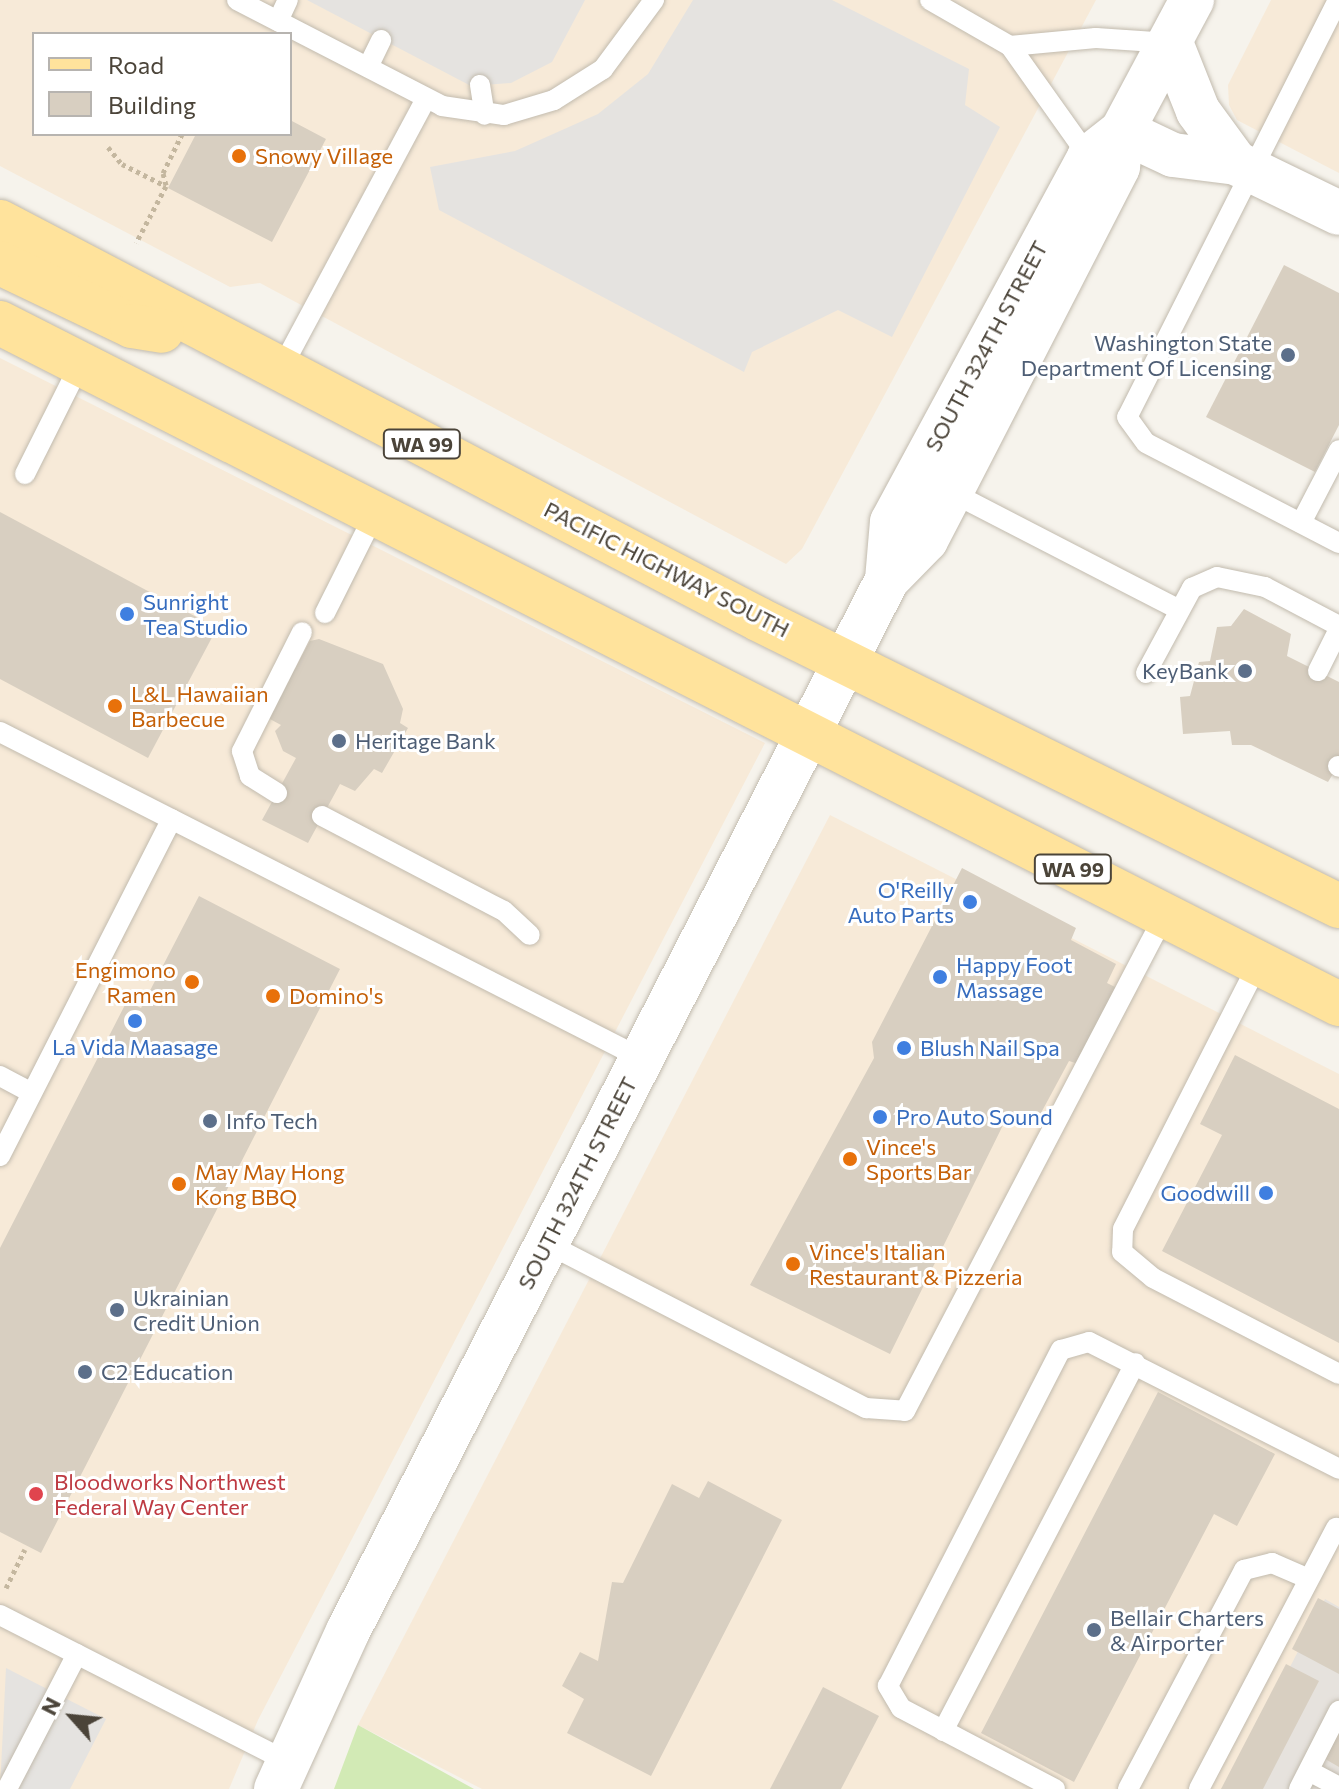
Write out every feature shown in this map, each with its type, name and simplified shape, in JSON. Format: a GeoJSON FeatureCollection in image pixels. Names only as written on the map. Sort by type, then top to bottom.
{"type":"FeatureCollection","features":[{"type":"Feature","properties":{"kind":"main road","name":"PACIFIC HIGHWAY SOUTH"},"geometry":{"type":"LineString","coordinates":[[0,222],[758,619],[847,657],[1339,906]]}},
{"type":"Feature","properties":{"kind":"main road"},"geometry":{"type":"LineString","coordinates":[[0,263],[132,326],[227,343]]}},
{"type":"Feature","properties":{"kind":"main road","name":"WA 99"},"geometry":{"type":"LineString","coordinates":[[0,323],[1339,1004]]}},
{"type":"Feature","properties":{"kind":"street","name":"SOUTH 324TH STREET"},"geometry":{"type":"LineString","coordinates":[[887,580],[892,522],[1105,144],[1171,43],[1192,0]]}},
{"type":"Feature","properties":{"kind":"street"},"geometry":{"type":"LineString","coordinates":[[1171,43],[1198,111],[1244,166]]}},
{"type":"Feature","properties":{"kind":"street","name":"SOUTH 324TH STREET"},"geometry":{"type":"LineString","coordinates":[[281,1775],[546,1243],[887,580],[926,540],[1118,167],[1105,144]]}},
{"type":"Feature","properties":{"kind":"street"},"geometry":{"type":"LineString","coordinates":[[1105,144],[1244,166],[1339,213]]}},
{"type":"Feature","properties":{"kind":"lane"},"geometry":{"type":"LineString","coordinates":[[237,0],[426,99],[485,115],[527,110],[584,83],[619,53],[654,0]]}},
{"type":"Feature","properties":{"kind":"lane"},"geometry":{"type":"LineString","coordinates":[[278,21],[288,0]]}},
{"type":"Feature","properties":{"kind":"lane"},"geometry":{"type":"LineString","coordinates":[[930,0],[1010,46],[1105,144]]}},
{"type":"Feature","properties":{"kind":"lane"},"geometry":{"type":"LineString","coordinates":[[1338,0],[1244,166],[1132,397],[1128,424],[1146,443],[1339,543]]}},
{"type":"Feature","properties":{"kind":"lane"},"geometry":{"type":"LineString","coordinates":[[1010,46],[1096,38],[1171,43]]}},
{"type":"Feature","properties":{"kind":"lane"},"geometry":{"type":"LineString","coordinates":[[368,67],[381,40]]}},
{"type":"Feature","properties":{"kind":"lane"},"geometry":{"type":"LineString","coordinates":[[480,85],[485,115]]}},
{"type":"Feature","properties":{"kind":"lane"},"geometry":{"type":"LineString","coordinates":[[280,371],[426,99]]}},
{"type":"Feature","properties":{"kind":"lane"},"geometry":{"type":"LineString","coordinates":[[25,474],[80,364]]}},
{"type":"Feature","properties":{"kind":"lane"},"geometry":{"type":"LineString","coordinates":[[1301,523],[1339,450]]}},
{"type":"Feature","properties":{"kind":"lane"},"geometry":{"type":"LineString","coordinates":[[951,492],[1178,609]]}},
{"type":"Feature","properties":{"kind":"lane"},"geometry":{"type":"LineString","coordinates":[[325,613],[374,515]]}},
{"type":"Feature","properties":{"kind":"lane"},"geometry":{"type":"LineString","coordinates":[[1146,673],[1178,609],[1197,584],[1237,578],[1339,627],[1318,671]]}},
{"type":"Feature","properties":{"kind":"lane"},"geometry":{"type":"LineString","coordinates":[[277,793],[250,776],[242,751],[302,632]]}},
{"type":"Feature","properties":{"kind":"lane"},"geometry":{"type":"LineString","coordinates":[[0,732],[641,1058]]}},
{"type":"Feature","properties":{"kind":"lane"},"geometry":{"type":"LineString","coordinates":[[322,816],[512,915],[530,935]]}},
{"type":"Feature","properties":{"kind":"lane"},"geometry":{"type":"LineString","coordinates":[[0,1156],[172,819]]}},
{"type":"Feature","properties":{"kind":"lane"},"geometry":{"type":"LineString","coordinates":[[546,1243],[866,1408],[905,1411],[1164,916]]}},
{"type":"Feature","properties":{"kind":"lane"},"geometry":{"type":"LineString","coordinates":[[1258,964],[1123,1229],[1122,1252],[1153,1278],[1339,1374]]}},
{"type":"Feature","properties":{"kind":"lane"},"geometry":{"type":"LineString","coordinates":[[0,1076],[32,1093]]}},
{"type":"Feature","properties":{"kind":"lane"},"geometry":{"type":"LineString","coordinates":[[1055,1789],[943,1731],[890,1693],[892,1667],[1061,1350],[1089,1342],[1339,1469]]}},
{"type":"Feature","properties":{"kind":"lane"},"geometry":{"type":"LineString","coordinates":[[943,1731],[1135,1363]]}},
{"type":"Feature","properties":{"kind":"lane"},"geometry":{"type":"LineString","coordinates":[[1199,1789],[1336,1528]]}},
{"type":"Feature","properties":{"kind":"lane"},"geometry":{"type":"LineString","coordinates":[[1128,1789],[1244,1570],[1272,1563],[1309,1579]]}},
{"type":"Feature","properties":{"kind":"lane"},"geometry":{"type":"LineString","coordinates":[[0,1615],[77,1654],[281,1775]]}},
{"type":"Feature","properties":{"kind":"lane"},"geometry":{"type":"LineString","coordinates":[[7,1789],[77,1654]]}},
{"type":"Feature","properties":{"kind":"lane"},"geometry":{"type":"LineString","coordinates":[[1339,1711],[1304,1780],[1339,1787]]}},
{"type":"Feature","properties":{"kind":"path"},"geometry":{"type":"LineString","coordinates":[[136,243],[166,186],[163,173],[181,136]]}},
{"type":"Feature","properties":{"kind":"path"},"geometry":{"type":"LineString","coordinates":[[108,147],[122,164],[166,186]]}},
{"type":"Feature","properties":{"kind":"path"},"geometry":{"type":"LineString","coordinates":[[0,1599],[25,1549]]}},
{"type":"Feature","properties":{"kind":"shaded area"},"geometry":{"type":"Polygon","coordinates":[[[0,0],[1096,0],[802,549],[786,564],[260,283],[230,287],[0,166],[0,0]]]}},
{"type":"Feature","properties":{"kind":"shaded area"},"geometry":{"type":"Polygon","coordinates":[[[307,0],[585,0],[552,62],[511,83],[471,86],[307,0]]]}},
{"type":"Feature","properties":{"kind":"shaded area"},"geometry":{"type":"Polygon","coordinates":[[[693,0],[832,0],[969,69],[965,105],[1000,127],[892,337],[838,310],[752,352],[744,372],[439,210],[430,167],[515,151],[598,114],[648,74],[693,0]]]}},
{"type":"Feature","properties":{"kind":"shaded area"},"geometry":{"type":"Polygon","coordinates":[[[1271,0],[1339,0],[1339,173],[1237,120],[1229,105],[1228,85],[1271,0]]]}},
{"type":"Feature","properties":{"kind":"shaded area"},"geometry":{"type":"Polygon","coordinates":[[[0,358],[765,743],[258,1720],[229,1789],[0,1789],[0,358]]]}},
{"type":"Feature","properties":{"kind":"shaded area"},"geometry":{"type":"Polygon","coordinates":[[[830,815],[1339,1074],[1339,1789],[482,1789],[358,1725],[830,815]]]}},
{"type":"Feature","properties":{"kind":"shaded area"},"geometry":{"type":"Polygon","coordinates":[[[1325,1599],[1339,1607],[1339,1789],[1227,1789],[1325,1599]]]}},
{"type":"Feature","properties":{"kind":"shaded area"},"geometry":{"type":"Polygon","coordinates":[[[6,1668],[106,1719],[70,1789],[0,1789],[6,1668]]]}},
{"type":"Feature","properties":{"kind":"green space"},"geometry":{"type":"Polygon","coordinates":[[[358,1725],[474,1789],[334,1789],[358,1725]]]}},
{"type":"Feature","properties":{"kind":"building"},"geometry":{"type":"Polygon","coordinates":[[[292,121],[326,139],[272,242],[168,188],[195,136],[292,136],[292,121]]]}},
{"type":"Feature","properties":{"kind":"building","name":"Washington State Department Of Licensing"},"geometry":{"type":"Polygon","coordinates":[[[1284,265],[1339,293],[1339,425],[1315,472],[1206,417],[1284,265]]]}},
{"type":"Feature","properties":{"kind":"building"},"geometry":{"type":"Polygon","coordinates":[[[0,512],[217,628],[148,758],[0,679],[0,512]]]}},
{"type":"Feature","properties":{"kind":"building"},"geometry":{"type":"Polygon","coordinates":[[[1244,609],[1291,634],[1287,656],[1339,682],[1339,764],[1328,782],[1251,745],[1232,745],[1230,731],[1183,734],[1180,697],[1190,696],[1199,662],[1210,661],[1217,627],[1231,626],[1244,609]]]}},
{"type":"Feature","properties":{"kind":"building","name":"Heritage Bank"},"geometry":{"type":"Polygon","coordinates":[[[319,639],[383,664],[403,709],[400,723],[408,728],[382,773],[374,769],[355,791],[340,784],[308,843],[262,820],[296,758],[283,751],[275,731],[281,725],[268,718],[310,641],[319,639]]]}},
{"type":"Feature","properties":{"kind":"building"},"geometry":{"type":"Polygon","coordinates":[[[962,868],[1076,928],[1071,940],[1116,964],[1107,983],[1119,989],[1082,1065],[1069,1061],[1034,1126],[1008,1115],[890,1354],[750,1285],[874,1058],[872,1042],[962,868]]]}},
{"type":"Feature","properties":{"kind":"building"},"geometry":{"type":"Polygon","coordinates":[[[199,896],[340,969],[41,1553],[0,1532],[0,1248],[127,1001],[141,1008],[199,896]]]}},
{"type":"Feature","properties":{"kind":"building","name":"Goodwill"},"geometry":{"type":"Polygon","coordinates":[[[1235,1055],[1339,1109],[1339,1343],[1162,1251],[1222,1135],[1200,1124],[1235,1055]]]}},
{"type":"Feature","properties":{"kind":"building","name":"Bellair Charters & Airporter"},"geometry":{"type":"Polygon","coordinates":[[[1158,1392],[1275,1454],[1237,1526],[1214,1514],[1074,1782],[981,1733],[1158,1392]]]}},
{"type":"Feature","properties":{"kind":"building"},"geometry":{"type":"Polygon","coordinates":[[[708,1481],[782,1520],[651,1776],[567,1733],[584,1699],[562,1686],[580,1652],[598,1661],[612,1582],[623,1583],[672,1484],[699,1498],[708,1481]]]}},
{"type":"Feature","properties":{"kind":"building"},"geometry":{"type":"Polygon","coordinates":[[[1318,1598],[1339,1609],[1339,1674],[1292,1649],[1318,1598]]]}},
{"type":"Feature","properties":{"kind":"building"},"geometry":{"type":"Polygon","coordinates":[[[1286,1664],[1319,1681],[1263,1789],[1221,1789],[1286,1664]]]}},
{"type":"Feature","properties":{"kind":"building"},"geometry":{"type":"Polygon","coordinates":[[[823,1687],[879,1716],[841,1789],[770,1789],[823,1687]]]}},
{"type":"Feature","properties":{"kind":"building"},"geometry":{"type":"Polygon","coordinates":[[[1339,1718],[1339,1767],[1320,1756],[1339,1718]]]}},
{"type":"Feature","properties":{"kind":"place","name":"Snowy Village"},"geometry":{"type":"Point","coordinates":[239,156]}},
{"type":"Feature","properties":{"kind":"place","name":"Washington State Department Of Licensing"},"geometry":{"type":"Point","coordinates":[1288,355]}},
{"type":"Feature","properties":{"kind":"place","name":"Sunright Tea Studio"},"geometry":{"type":"Point","coordinates":[127,614]}},
{"type":"Feature","properties":{"kind":"place","name":"KeyBank"},"geometry":{"type":"Point","coordinates":[1245,671]}},
{"type":"Feature","properties":{"kind":"place","name":"L&L Hawaiian Barbecue"},"geometry":{"type":"Point","coordinates":[115,706]}},
{"type":"Feature","properties":{"kind":"place","name":"Heritage Bank"},"geometry":{"type":"Point","coordinates":[339,741]}},
{"type":"Feature","properties":{"kind":"place","name":"O'Reilly Auto Parts"},"geometry":{"type":"Point","coordinates":[970,902]}},
{"type":"Feature","properties":{"kind":"place","name":"Happy Foot Massage"},"geometry":{"type":"Point","coordinates":[940,977]}},
{"type":"Feature","properties":{"kind":"place","name":"Engimono Ramen"},"geometry":{"type":"Point","coordinates":[192,982]}},
{"type":"Feature","properties":{"kind":"place","name":"Domino's"},"geometry":{"type":"Point","coordinates":[273,996]}},
{"type":"Feature","properties":{"kind":"place","name":"La Vida Maasage"},"geometry":{"type":"Point","coordinates":[135,1021]}},
{"type":"Feature","properties":{"kind":"place","name":"Blush Nail Spa"},"geometry":{"type":"Point","coordinates":[904,1048]}},
{"type":"Feature","properties":{"kind":"place","name":"Pro Auto Sound"},"geometry":{"type":"Point","coordinates":[880,1117]}},
{"type":"Feature","properties":{"kind":"place","name":"Info Tech"},"geometry":{"type":"Point","coordinates":[210,1121]}},
{"type":"Feature","properties":{"kind":"place","name":"Vince's Sports Bar"},"geometry":{"type":"Point","coordinates":[850,1159]}},
{"type":"Feature","properties":{"kind":"place","name":"May May Hong Kong BBQ"},"geometry":{"type":"Point","coordinates":[179,1184]}},
{"type":"Feature","properties":{"kind":"place","name":"Goodwill"},"geometry":{"type":"Point","coordinates":[1266,1193]}},
{"type":"Feature","properties":{"kind":"place","name":"Vince's Italian Restaurant & Pizzeria"},"geometry":{"type":"Point","coordinates":[793,1264]}},
{"type":"Feature","properties":{"kind":"place","name":"Ukrainian Credit Union"},"geometry":{"type":"Point","coordinates":[117,1310]}},
{"type":"Feature","properties":{"kind":"place","name":"C2 Education"},"geometry":{"type":"Point","coordinates":[85,1372]}},
{"type":"Feature","properties":{"kind":"place","name":"Bloodworks Northwest Federal Way Center"},"geometry":{"type":"Point","coordinates":[36,1494]}},
{"type":"Feature","properties":{"kind":"place","name":"Bellair Charters & Airporter"},"geometry":{"type":"Point","coordinates":[1094,1630]}}]}
